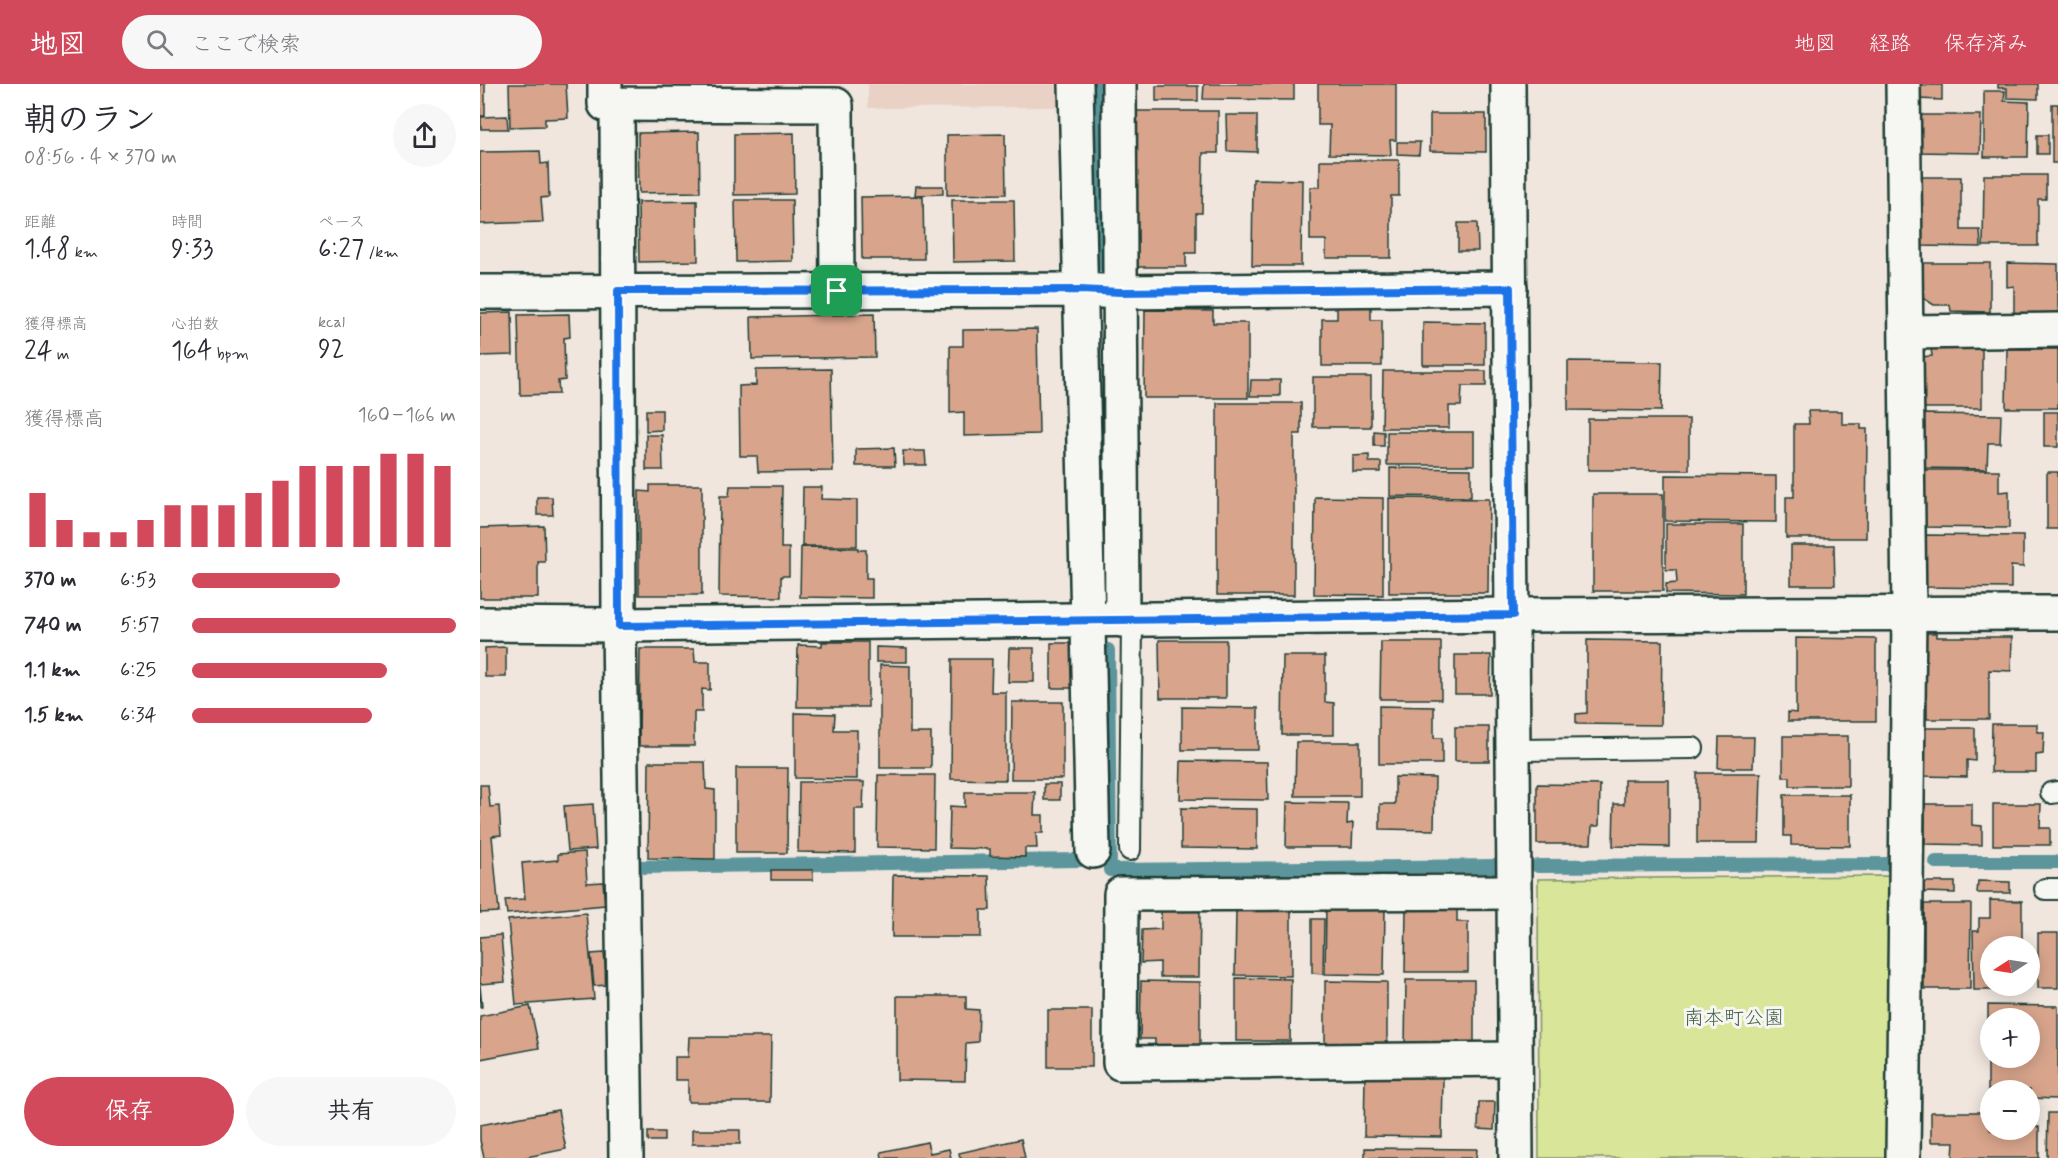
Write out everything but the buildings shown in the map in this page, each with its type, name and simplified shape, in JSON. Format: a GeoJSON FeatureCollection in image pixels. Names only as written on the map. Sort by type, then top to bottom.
{"type":"FeatureCollection","features":[{"type":"Feature","properties":{"kind":"street"},"geometry":{"type":"LineString","coordinates":[[1076,84],[1093,851]]}},
{"type":"Feature","properties":{"kind":"street"},"geometry":{"type":"LineString","coordinates":[[1119,84],[1120,292],[1127,619]]}},
{"type":"Feature","properties":{"kind":"street"},"geometry":{"type":"LineString","coordinates":[[1508,84],[1516,1158]]}},
{"type":"Feature","properties":{"kind":"street"},"geometry":{"type":"LineString","coordinates":[[1903,84],[1909,615],[1903,1158]]}},
{"type":"Feature","properties":{"kind":"street"},"geometry":{"type":"LineString","coordinates":[[626,1158],[619,626],[618,291],[611,94],[836,105],[837,291]]}},
{"type":"Feature","properties":{"kind":"street"},"geometry":{"type":"LineString","coordinates":[[480,292],[1081,290],[1120,292],[1510,288]]}},
{"type":"Feature","properties":{"kind":"street"},"geometry":{"type":"LineString","coordinates":[[1907,332],[2058,330]]}},
{"type":"Feature","properties":{"kind":"street"},"geometry":{"type":"LineString","coordinates":[[480,624],[619,626],[1513,615],[2058,613]]}},
{"type":"Feature","properties":{"kind":"street"},"geometry":{"type":"LineString","coordinates":[[1514,892],[1121,894],[1120,1063],[1515,1059]]}},
{"type":"Feature","properties":{"kind":"lane"},"geometry":{"type":"LineString","coordinates":[[1127,619],[1130,850]]}},
{"type":"Feature","properties":{"kind":"lane"},"geometry":{"type":"LineString","coordinates":[[1513,750],[1693,748]]}},
{"type":"Feature","properties":{"kind":"shaded area"},"geometry":{"type":"Polygon","coordinates":[[[868,84],[1063,84],[1063,107],[868,108],[868,84]]]}},
{"type":"Feature","properties":{"kind":"green space","name":"南本町公園"},"geometry":{"type":"Polygon","coordinates":[[[1889,876],[1886,1158],[1539,1158],[1538,879],[1889,876]]]}},
{"type":"Feature","properties":{"kind":"waterway"},"geometry":{"type":"LineString","coordinates":[[1100,84],[1103,265]]}},
{"type":"Feature","properties":{"kind":"waterway"},"geometry":{"type":"LineString","coordinates":[[1108,650],[1110,870],[1495,866]]}},
{"type":"Feature","properties":{"kind":"waterway"},"geometry":{"type":"LineString","coordinates":[[637,867],[1080,860]]}},
{"type":"Feature","properties":{"kind":"waterway"},"geometry":{"type":"LineString","coordinates":[[1936,862],[2058,862]]}},
{"type":"Feature","properties":{"kind":"waterway"},"geometry":{"type":"LineString","coordinates":[[1538,866],[1892,864]]}},
{"type":"Feature","properties":{"kind":"route"},"geometry":{"type":"LineString","coordinates":[[1510,288],[1513,615],[619,626],[618,291],[837,291],[1081,290],[1120,292],[1510,288]]}}]}
